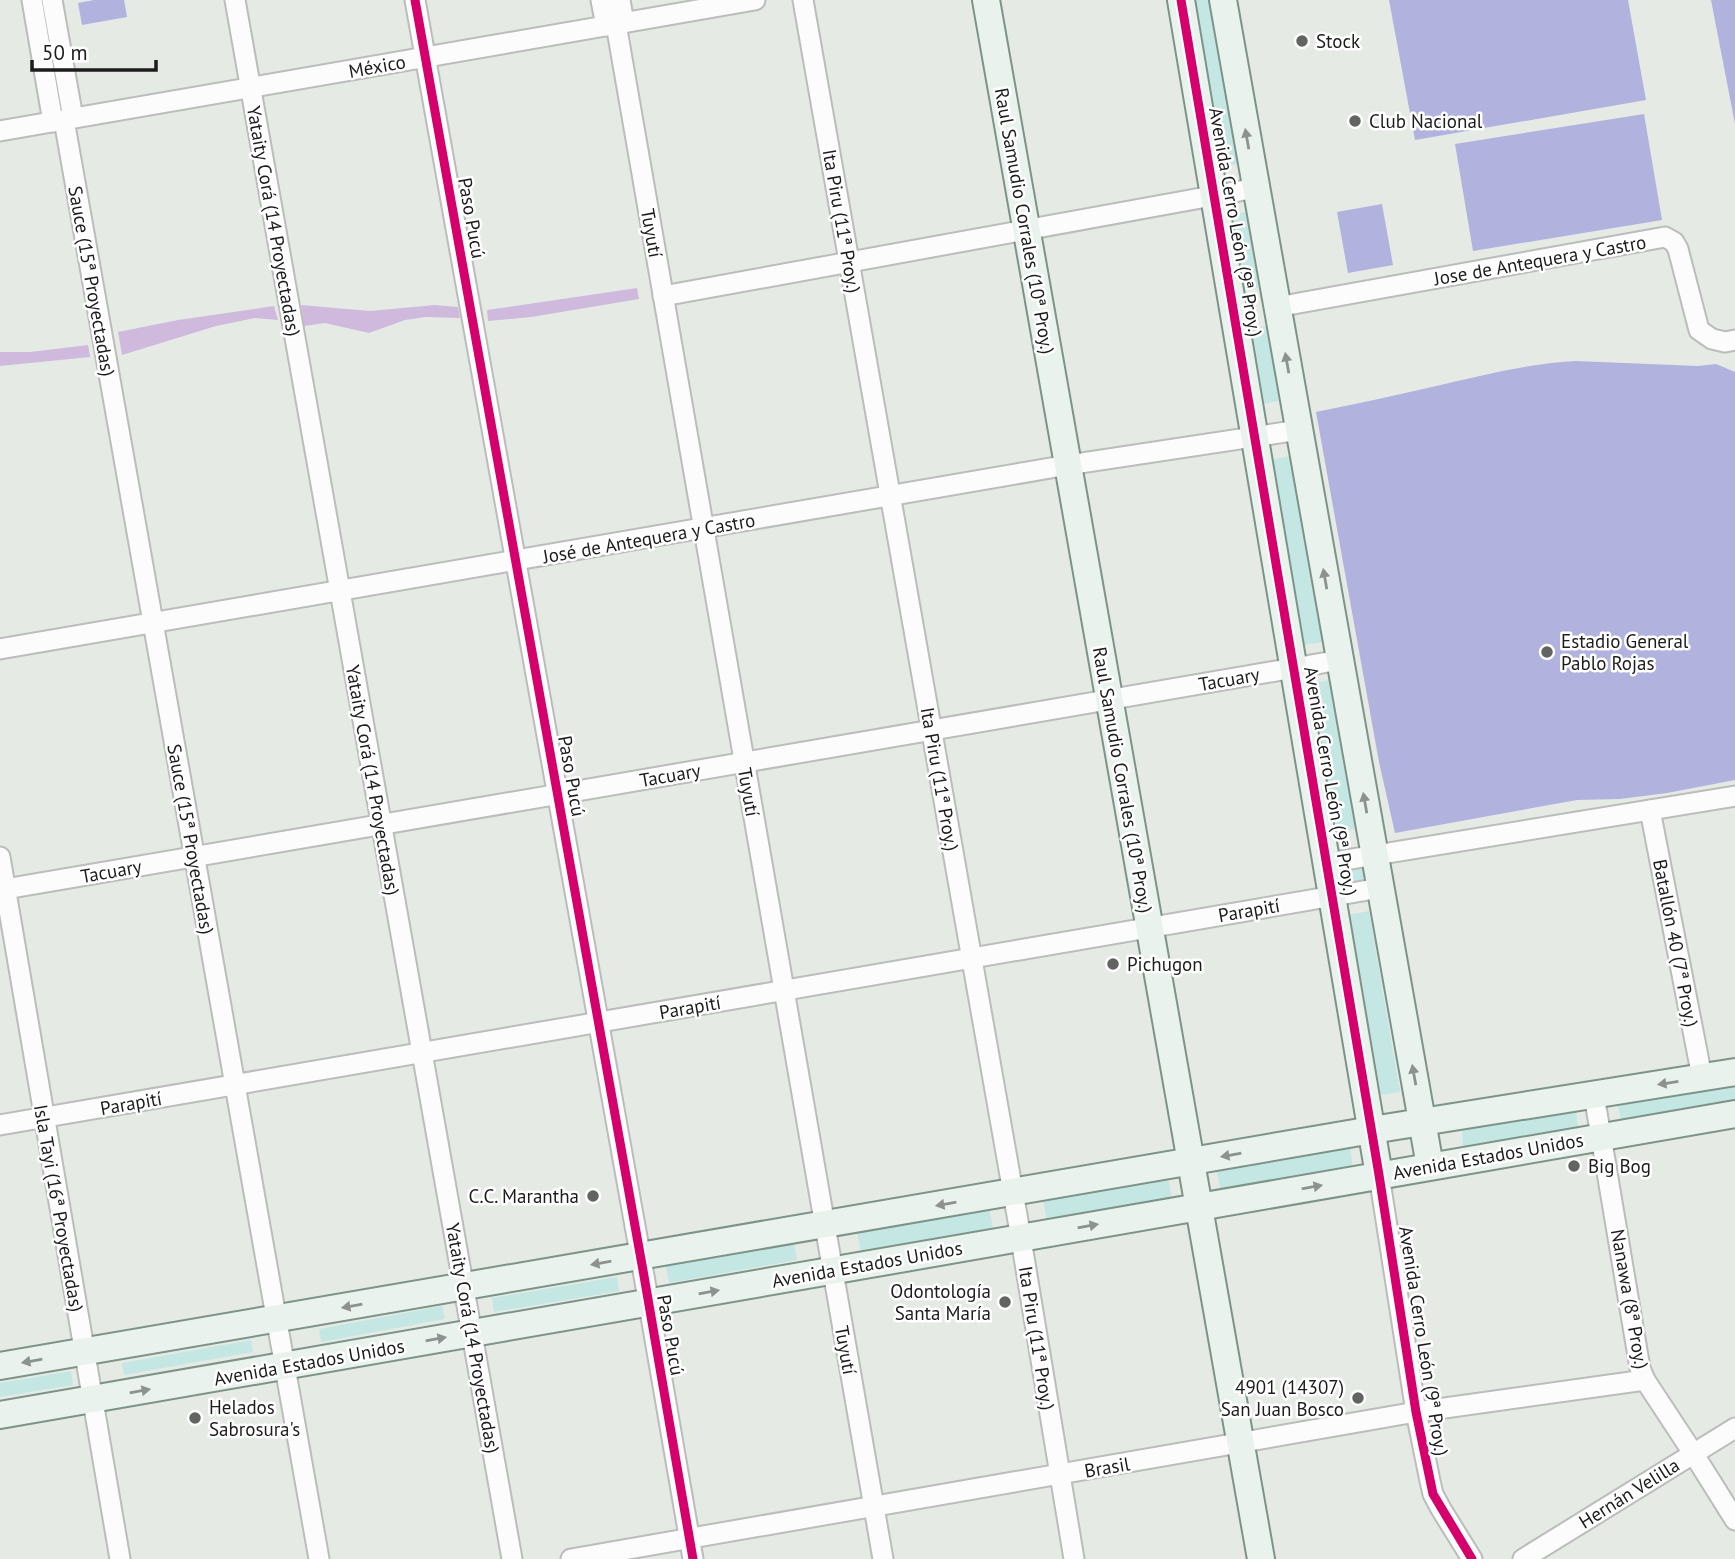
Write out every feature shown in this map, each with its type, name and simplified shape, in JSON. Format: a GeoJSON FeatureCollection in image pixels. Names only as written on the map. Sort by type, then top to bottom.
{"type":"FeatureCollection","features":[{"type":"Feature","properties":{"kind":"street","name":"Sauce (15ª Proyectadas)"},"geometry":{"type":"LineString","coordinates":[[32,0],[63,120],[319,1559]]}},
{"type":"Feature","properties":{"kind":"street","name":"Sauce (15ª Proyectadas)"},"geometry":{"type":"LineString","coordinates":[[52,0],[63,120]]}},
{"type":"Feature","properties":{"kind":"street","name":"Yataity Corá (14 Proyectadas)"},"geometry":{"type":"LineString","coordinates":[[235,0],[512,1559]]}},
{"type":"Feature","properties":{"kind":"street","name":"Paso Pucú"},"geometry":{"type":"LineString","coordinates":[[415,0],[693,1559]]}},
{"type":"Feature","properties":{"kind":"street","name":"Tuyutí"},"geometry":{"type":"LineString","coordinates":[[601,0],[615,24],[883,1559]]}},
{"type":"Feature","properties":{"kind":"street","name":"Tuyutí"},"geometry":{"type":"LineString","coordinates":[[615,24],[620,0]]}},
{"type":"Feature","properties":{"kind":"street","name":"México"},"geometry":{"type":"LineString","coordinates":[[0,131],[755,0]]}},
{"type":"Feature","properties":{"kind":"street","name":"Ita Piru (11ª Proy.)"},"geometry":{"type":"LineString","coordinates":[[803,0],[1021,1237],[1074,1559]]}},
{"type":"Feature","properties":{"kind":"street","name":"Raul Samudio Corrales (10ª Proy.)"},"geometry":{"type":"LineString","coordinates":[[986,0],[1261,1559]]}},
{"type":"Feature","properties":{"kind":"street","name":"Avenida Cerro León (9ª Proy.)"},"geometry":{"type":"LineString","coordinates":[[1181,0],[1372,1130],[1416,1412],[1433,1494],[1472,1559]]}},
{"type":"Feature","properties":{"kind":"street","name":"Avenida Cerro León (9ª Proy.)"},"geometry":{"type":"LineString","coordinates":[[1223,0],[1430,1166]]}},
{"type":"Feature","properties":{"kind":"street"},"geometry":{"type":"LineString","coordinates":[[663,296],[1256,188]]}},
{"type":"Feature","properties":{"kind":"street","name":"Jose de Antequera y Castro"},"geometry":{"type":"LineString","coordinates":[[1277,307],[1665,237],[1674,242],[1678,249],[1699,330],[1712,339],[1725,342],[1735,340]]}},
{"type":"Feature","properties":{"kind":"street","name":"José de Antequera y Castro"},"geometry":{"type":"LineString","coordinates":[[0,649],[1068,465],[1299,430]]}},
{"type":"Feature","properties":{"kind":"street","name":"Tacuary"},"geometry":{"type":"LineString","coordinates":[[3,890],[1340,660]]}},
{"type":"Feature","properties":{"kind":"street"},"geometry":{"type":"LineString","coordinates":[[1327,863],[1735,796]]}},
{"type":"Feature","properties":{"kind":"street","name":"Batallón 40 (7ª Proy.)"},"geometry":{"type":"LineString","coordinates":[[1650,810],[1702,1077]]}},
{"type":"Feature","properties":{"kind":"street","name":"Isla Tayi (16ª Proyectadas)"},"geometry":{"type":"LineString","coordinates":[[0,858],[3,890],[120,1559]]}},
{"type":"Feature","properties":{"kind":"street","name":"Parapití"},"geometry":{"type":"LineString","coordinates":[[0,1125],[1380,888]]}},
{"type":"Feature","properties":{"kind":"street"},"geometry":{"type":"LineString","coordinates":[[0,1366],[1372,1130],[1735,1072]]}},
{"type":"Feature","properties":{"kind":"street","name":"Nanawa (8ª Proy.)"},"geometry":{"type":"LineString","coordinates":[[1594,1095],[1640,1368],[1645,1380],[1735,1520]]}},
{"type":"Feature","properties":{"kind":"street","name":"Avenida Estados Unidos"},"geometry":{"type":"LineString","coordinates":[[0,1416],[1735,1114]]}},
{"type":"Feature","properties":{"kind":"street","name":"Brasil"},"geometry":{"type":"LineString","coordinates":[[571,1559],[1416,1412],[1645,1380]]}},
{"type":"Feature","properties":{"kind":"street","name":"Hernán Velilla"},"geometry":{"type":"LineString","coordinates":[[1523,1559],[1735,1428]]}},
{"type":"Feature","properties":{"kind":"shaded area"},"geometry":{"type":"Polygon","coordinates":[[[124,0],[127,17],[82,25],[78,3],[124,0]]]}},
{"type":"Feature","properties":{"kind":"shaded area"},"geometry":{"type":"Polygon","coordinates":[[[1191,0],[1209,0],[1238,164],[1221,167],[1191,0]]]}},
{"type":"Feature","properties":{"kind":"shaded area"},"geometry":{"type":"Polygon","coordinates":[[[1389,0],[1628,0],[1646,100],[1415,140],[1389,0]]]}},
{"type":"Feature","properties":{"kind":"shaded area"},"geometry":{"type":"Polygon","coordinates":[[[1711,0],[1735,0],[1735,124],[1711,0]]]}},
{"type":"Feature","properties":{"kind":"shaded area"},"geometry":{"type":"Polygon","coordinates":[[[1644,114],[1662,220],[1473,251],[1455,144],[1644,114]]]}},
{"type":"Feature","properties":{"kind":"shaded area"},"geometry":{"type":"Polygon","coordinates":[[[1382,204],[1393,265],[1348,273],[1337,212],[1382,204]]]}},
{"type":"Feature","properties":{"kind":"shaded area"},"geometry":{"type":"Polygon","coordinates":[[[1246,212],[1259,288],[1242,291],[1229,215],[1246,212]]]}},
{"type":"Feature","properties":{"kind":"shaded area"},"geometry":{"type":"Polygon","coordinates":[[[637,288],[639,299],[531,317],[488,321],[487,310],[637,288]]]}},
{"type":"Feature","properties":{"kind":"shaded area"},"geometry":{"type":"Polygon","coordinates":[[[301,305],[370,311],[435,305],[458,307],[460,318],[426,317],[405,320],[369,333],[325,323],[304,326],[301,305]]]}},
{"type":"Feature","properties":{"kind":"shaded area"},"geometry":{"type":"Polygon","coordinates":[[[274,306],[278,320],[255,318],[216,326],[122,355],[118,332],[274,306]]]}},
{"type":"Feature","properties":{"kind":"shaded area"},"geometry":{"type":"Polygon","coordinates":[[[1267,326],[1279,401],[1262,404],[1249,329],[1267,326]]]}},
{"type":"Feature","properties":{"kind":"shaded area"},"geometry":{"type":"Polygon","coordinates":[[[88,345],[90,357],[0,366],[0,352],[30,352],[88,345]]]}},
{"type":"Feature","properties":{"kind":"shaded area","name":"Estadio General Pablo Rojas"},"geometry":{"type":"Polygon","coordinates":[[[1575,361],[1698,366],[1716,364],[1735,372],[1735,780],[1620,799],[1577,800],[1395,833],[1379,762],[1316,412],[1503,371],[1575,361]]]}},
{"type":"Feature","properties":{"kind":"shaded area"},"geometry":{"type":"Polygon","coordinates":[[[1290,456],[1323,642],[1303,645],[1270,460],[1290,456]]]}},
{"type":"Feature","properties":{"kind":"shaded area"},"geometry":{"type":"Polygon","coordinates":[[[1329,680],[1355,829],[1335,832],[1309,684],[1329,680]]]}},
{"type":"Feature","properties":{"kind":"shaded area"},"geometry":{"type":"Polygon","coordinates":[[[1361,865],[1364,879],[1356,885],[1345,883],[1341,869],[1361,865]]]}},
{"type":"Feature","properties":{"kind":"shaded area"},"geometry":{"type":"Polygon","coordinates":[[[1369,911],[1400,1092],[1380,1095],[1348,915],[1369,911]]]}},
{"type":"Feature","properties":{"kind":"shaded area"},"geometry":{"type":"Polygon","coordinates":[[[1735,1085],[1735,1101],[1621,1121],[1618,1104],[1735,1085]]]}},
{"type":"Feature","properties":{"kind":"shaded area"},"geometry":{"type":"Polygon","coordinates":[[[1576,1110],[1578,1129],[1463,1149],[1462,1127],[1576,1110]]]}},
{"type":"Feature","properties":{"kind":"shaded area"},"geometry":{"type":"Polygon","coordinates":[[[1350,1145],[1353,1169],[1221,1191],[1216,1169],[1350,1145]]]}},
{"type":"Feature","properties":{"kind":"shaded area"},"geometry":{"type":"Polygon","coordinates":[[[1168,1178],[1172,1199],[1047,1220],[1043,1200],[1168,1178]]]}},
{"type":"Feature","properties":{"kind":"shaded area"},"geometry":{"type":"Polygon","coordinates":[[[989,1209],[993,1228],[861,1251],[857,1233],[989,1209]]]}},
{"type":"Feature","properties":{"kind":"shaded area"},"geometry":{"type":"Polygon","coordinates":[[[794,1243],[797,1260],[669,1283],[666,1266],[794,1243]]]}},
{"type":"Feature","properties":{"kind":"shaded area"},"geometry":{"type":"Polygon","coordinates":[[[617,1277],[619,1291],[494,1312],[492,1298],[617,1277]]]}},
{"type":"Feature","properties":{"kind":"shaded area"},"geometry":{"type":"Polygon","coordinates":[[[442,1306],[445,1319],[321,1342],[319,1329],[442,1306]]]}},
{"type":"Feature","properties":{"kind":"shaded area"},"geometry":{"type":"Polygon","coordinates":[[[251,1340],[253,1352],[124,1375],[122,1363],[251,1340]]]}},
{"type":"Feature","properties":{"kind":"shaded area"},"geometry":{"type":"Polygon","coordinates":[[[71,1371],[73,1385],[0,1397],[0,1383],[71,1371]]]}},
{"type":"Feature","properties":{"kind":"cycle path"},"geometry":{"type":"LineString","coordinates":[[415,0],[693,1559]]}},
{"type":"Feature","properties":{"kind":"cycle path"},"geometry":{"type":"LineString","coordinates":[[1181,0],[1379,1175],[1416,1412],[1433,1494],[1472,1559]]}},
{"type":"Feature","properties":{"kind":"place","name":"Stock"},"geometry":{"type":"Point","coordinates":[1302,41]}},
{"type":"Feature","properties":{"kind":"place","name":"Club Nacional"},"geometry":{"type":"Point","coordinates":[1355,121]}},
{"type":"Feature","properties":{"kind":"place","name":"Estadio General Pablo Rojas"},"geometry":{"type":"Point","coordinates":[1547,652]}},
{"type":"Feature","properties":{"kind":"place","name":"Pichugon"},"geometry":{"type":"Point","coordinates":[1113,964]}},
{"type":"Feature","properties":{"kind":"place","name":"Big Bog"},"geometry":{"type":"Point","coordinates":[1574,1166]}},
{"type":"Feature","properties":{"kind":"place","name":"C.C. Marantha"},"geometry":{"type":"Point","coordinates":[593,1196]}},
{"type":"Feature","properties":{"kind":"place","name":"Odontología Santa María"},"geometry":{"type":"Point","coordinates":[1005,1302]}},
{"type":"Feature","properties":{"kind":"place","name":"4901 (14307) San Juan Bosco"},"geometry":{"type":"Point","coordinates":[1358,1398]}},
{"type":"Feature","properties":{"kind":"place","name":"Helados Sabrosura's"},"geometry":{"type":"Point","coordinates":[195,1418]}}]}
